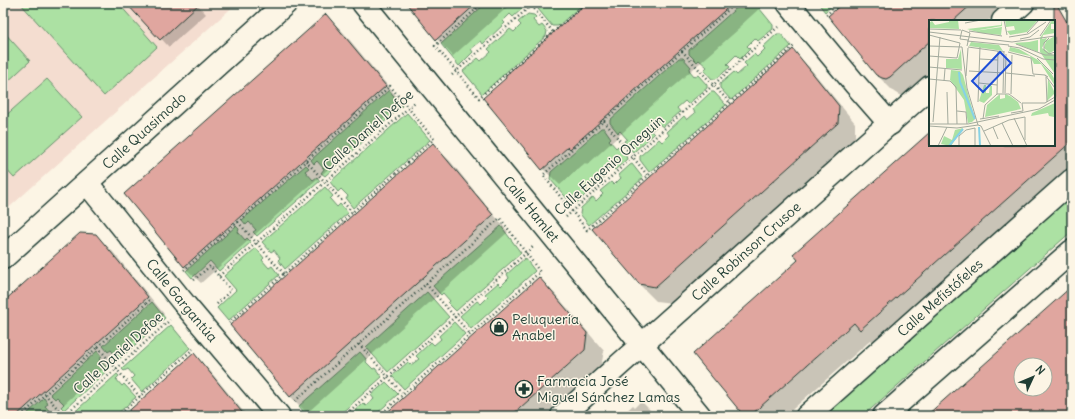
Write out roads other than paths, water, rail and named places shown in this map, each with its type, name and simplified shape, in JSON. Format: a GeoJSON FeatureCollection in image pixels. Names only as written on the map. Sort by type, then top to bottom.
{"type":"FeatureCollection","features":[{"type":"Feature","properties":{"kind":"street","name":"Calle Quasimodo"},"geometry":{"type":"LineString","coordinates":[[3,258],[286,3]]}},
{"type":"Feature","properties":{"kind":"street","name":"Calle Hamlet"},"geometry":{"type":"LineString","coordinates":[[363,3],[700,416]]}},
{"type":"Feature","properties":{"kind":"street"},"geometry":{"type":"LineString","coordinates":[[788,3],[890,124]]}},
{"type":"Feature","properties":{"kind":"street"},"geometry":{"type":"LineString","coordinates":[[1004,20],[1023,3]]}},
{"type":"Feature","properties":{"kind":"street","name":"Calle Robinson Crusoe"},"geometry":{"type":"LineString","coordinates":[[562,416],[929,88]]}},
{"type":"Feature","properties":{"kind":"street","name":"Calle Mefistófeles"},"geometry":{"type":"LineString","coordinates":[[807,416],[1072,180]]}},
{"type":"Feature","properties":{"kind":"street","name":"Calle Gargantúa"},"geometry":{"type":"LineString","coordinates":[[87,183],[178,313],[286,410]]}},
{"type":"Feature","properties":{"kind":"street"},"geometry":{"type":"LineString","coordinates":[[884,416],[1072,251]]}},
{"type":"Feature","properties":{"kind":"place","name":"Peluquería Anabel"},"geometry":{"type":"Point","coordinates":[499,327]}},
{"type":"Feature","properties":{"kind":"place","name":"Farmacia José Miguel Sánchez Lamas"},"geometry":{"type":"Point","coordinates":[524,389]}}]}
